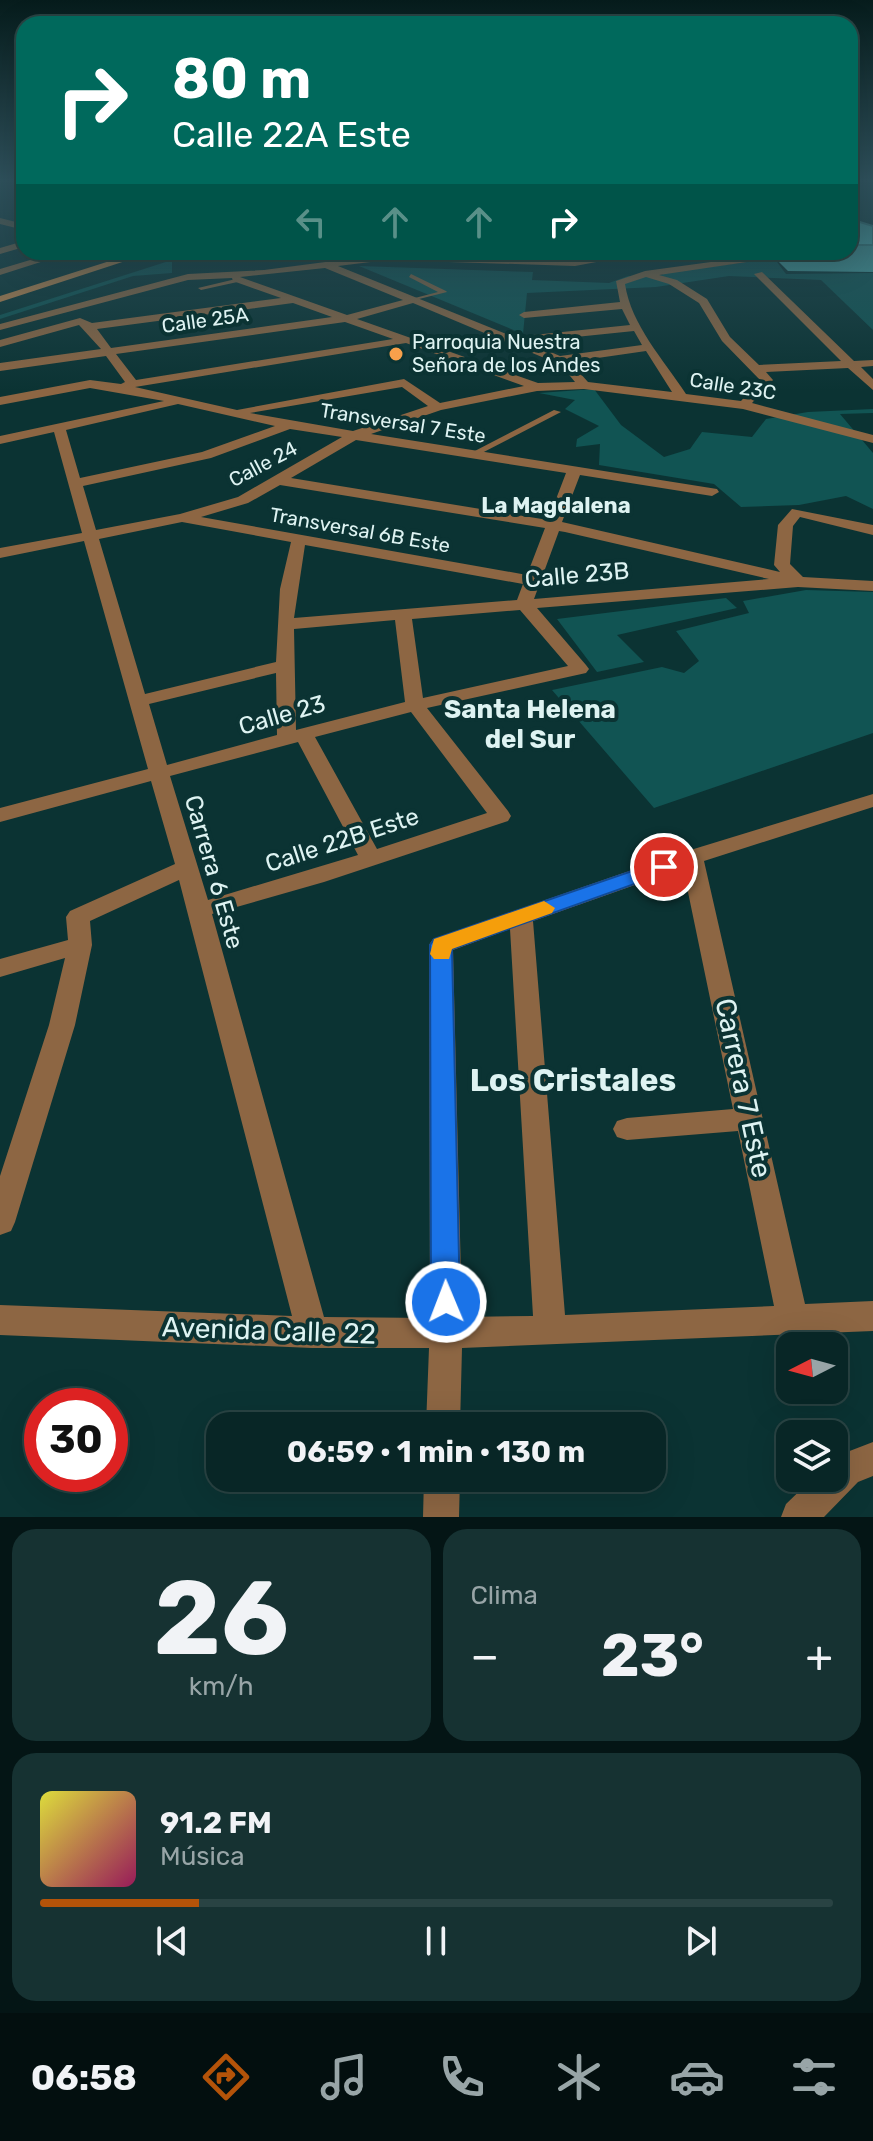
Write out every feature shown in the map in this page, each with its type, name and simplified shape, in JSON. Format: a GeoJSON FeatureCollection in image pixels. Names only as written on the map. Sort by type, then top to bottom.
{"type":"FeatureCollection","features":[{"type":"Feature","properties":{"kind":"main road"},"geometry":{"type":"LineString","coordinates":[[0,299],[119,260]]}},
{"type":"Feature","properties":{"kind":"street"},"geometry":{"type":"LineString","coordinates":[[0,272],[40,260]]}},
{"type":"Feature","properties":{"kind":"street"},"geometry":{"type":"LineString","coordinates":[[0,327],[177,280],[365,260]]}},
{"type":"Feature","properties":{"kind":"street"},"geometry":{"type":"LineString","coordinates":[[480,260],[544,263],[580,260]]}},
{"type":"Feature","properties":{"kind":"street"},"geometry":{"type":"LineString","coordinates":[[609,260],[673,282],[703,301],[726,339],[767,380],[766,385],[744,405]]}},
{"type":"Feature","properties":{"kind":"street"},"geometry":{"type":"LineString","coordinates":[[682,398],[626,305],[619,291],[620,283],[645,274],[734,260]]}},
{"type":"Feature","properties":{"kind":"street"},"geometry":{"type":"LineString","coordinates":[[328,265],[558,360],[584,385]]}},
{"type":"Feature","properties":{"kind":"street"},"geometry":{"type":"LineString","coordinates":[[759,274],[873,386]]}},
{"type":"Feature","properties":{"kind":"street"},"geometry":{"type":"LineString","coordinates":[[228,276],[411,339],[537,387]]}},
{"type":"Feature","properties":{"kind":"street"},"geometry":{"type":"LineString","coordinates":[[0,344],[85,324],[298,300]]}},
{"type":"Feature","properties":{"kind":"street","name":"Calle 25A"},"geometry":{"type":"LineString","coordinates":[[0,367],[347,318],[413,300]]}},
{"type":"Feature","properties":{"kind":"street"},"geometry":{"type":"LineString","coordinates":[[524,315],[626,305]]}},
{"type":"Feature","properties":{"kind":"street"},"geometry":{"type":"LineString","coordinates":[[85,324],[110,352],[126,386],[411,339]]}},
{"type":"Feature","properties":{"kind":"street"},"geometry":{"type":"LineString","coordinates":[[514,340],[638,327]]}},
{"type":"Feature","properties":{"kind":"street"},"geometry":{"type":"LineString","coordinates":[[558,360],[650,347]]}},
{"type":"Feature","properties":{"kind":"street"},"geometry":{"type":"LineString","coordinates":[[758,369],[873,363]]}},
{"type":"Feature","properties":{"kind":"street"},"geometry":{"type":"LineString","coordinates":[[236,412],[404,383],[438,407]]}},
{"type":"Feature","properties":{"kind":"street","name":"Transversal 7 Este"},"geometry":{"type":"LineString","coordinates":[[0,401],[90,384],[126,386],[181,402],[289,425],[712,492]]}},
{"type":"Feature","properties":{"kind":"street","name":"Calle 24"},"geometry":{"type":"LineString","coordinates":[[0,553],[182,518],[243,500],[355,435],[438,407],[537,387],[584,385]]}},
{"type":"Feature","properties":{"kind":"street","name":"Calle 23C"},"geometry":{"type":"LineString","coordinates":[[584,385],[744,405],[873,439]]}},
{"type":"Feature","properties":{"kind":"street"},"geometry":{"type":"LineString","coordinates":[[0,440],[181,402]]}},
{"type":"Feature","properties":{"kind":"street"},"geometry":{"type":"LineString","coordinates":[[75,483],[206,455],[289,425]]}},
{"type":"Feature","properties":{"kind":"street","name":"Carrera 6 Este"},"geometry":{"type":"LineString","coordinates":[[59,428],[199,910],[312,1333]]}},
{"type":"Feature","properties":{"kind":"street"},"geometry":{"type":"LineString","coordinates":[[524,604],[575,469]]}},
{"type":"Feature","properties":{"kind":"street"},"geometry":{"type":"LineString","coordinates":[[278,480],[553,525],[798,582]]}},
{"type":"Feature","properties":{"kind":"street"},"geometry":{"type":"LineString","coordinates":[[798,582],[782,565],[786,525],[797,512],[873,530]]}},
{"type":"Feature","properties":{"kind":"street","name":"Transversal 6B Este"},"geometry":{"type":"LineString","coordinates":[[182,518],[532,581]]}},
{"type":"Feature","properties":{"kind":"street"},"geometry":{"type":"LineString","coordinates":[[299,540],[291,566],[285,665],[295,737],[371,859]]}},
{"type":"Feature","properties":{"kind":"street","name":"Calle 23B"},"geometry":{"type":"LineString","coordinates":[[286,624],[798,582],[873,586]]}},
{"type":"Feature","properties":{"kind":"street","name":"Calle 23"},"geometry":{"type":"LineString","coordinates":[[0,815],[159,776],[415,705],[580,669],[524,604]]}},
{"type":"Feature","properties":{"kind":"street"},"geometry":{"type":"LineString","coordinates":[[403,614],[415,705]]}},
{"type":"Feature","properties":{"kind":"street"},"geometry":{"type":"LineString","coordinates":[[138,701],[285,665]]}},
{"type":"Feature","properties":{"kind":"street","name":"Calle 22B Este"},"geometry":{"type":"LineString","coordinates":[[199,910],[371,859],[500,816],[415,705]]}},
{"type":"Feature","properties":{"kind":"street"},"geometry":{"type":"LineString","coordinates":[[443,1412],[446,1332],[441,945],[692,857],[873,800]]}},
{"type":"Feature","properties":{"kind":"street","name":"Carrera 7 Este"},"geometry":{"type":"LineString","coordinates":[[692,857],[793,1320]]}},
{"type":"Feature","properties":{"kind":"street"},"geometry":{"type":"LineString","coordinates":[[0,1222],[62,1025],[80,945],[78,917],[186,868]]}},
{"type":"Feature","properties":{"kind":"street"},"geometry":{"type":"LineString","coordinates":[[521,917],[550,1331]]}},
{"type":"Feature","properties":{"kind":"street"},"geometry":{"type":"LineString","coordinates":[[0,968],[80,945]]}},
{"type":"Feature","properties":{"kind":"street"},"geometry":{"type":"LineString","coordinates":[[627,1129],[751,1119]]}},
{"type":"Feature","properties":{"kind":"street","name":"Avenida Calle 22"},"geometry":{"type":"LineString","coordinates":[[0,1320],[312,1333],[550,1331],[873,1316]]}},
{"type":"Feature","properties":{"kind":"street"},"geometry":{"type":"LineString","coordinates":[[799,1517],[846,1470],[873,1459]]}},
{"type":"Feature","properties":{"kind":"street"},"geometry":{"type":"LineString","coordinates":[[441,1517],[442,1492]]}},
{"type":"Feature","properties":{"kind":"lane"},"geometry":{"type":"LineString","coordinates":[[537,260],[544,263]]}},
{"type":"Feature","properties":{"kind":"lane"},"geometry":{"type":"LineString","coordinates":[[411,276],[444,292],[413,300]]}},
{"type":"Feature","properties":{"kind":"lane"},"geometry":{"type":"LineString","coordinates":[[201,288],[240,280]]}},
{"type":"Feature","properties":{"kind":"lane"},"geometry":{"type":"LineString","coordinates":[[473,454],[557,412]]}},
{"type":"Feature","properties":{"kind":"shaded area"},"geometry":{"type":"Polygon","coordinates":[[[172,260],[172,273],[133,276],[0,319],[0,315],[172,260]]]}},
{"type":"Feature","properties":{"kind":"shaded area"},"geometry":{"type":"Polygon","coordinates":[[[764,260],[801,260],[803,262],[777,262],[786,274],[873,273],[873,330],[821,280],[729,276],[656,287],[527,293],[523,334],[359,266],[533,272],[532,280],[609,283],[628,276],[663,275],[661,273],[764,260]]]}},
{"type":"Feature","properties":{"kind":"shaded area"},"geometry":{"type":"Polygon","coordinates":[[[594,389],[621,425],[664,457],[690,449],[702,432],[752,437],[766,419],[808,412],[873,409],[873,413],[840,414],[873,453],[873,509],[846,496],[799,505],[741,507],[714,484],[599,465],[600,444],[576,447],[577,439],[599,426],[565,409],[575,400],[539,393],[594,389]]]}},
{"type":"Feature","properties":{"kind":"shaded area"},"geometry":{"type":"Polygon","coordinates":[[[806,590],[873,592],[873,733],[654,808],[552,690],[662,667],[684,673],[699,661],[676,631],[749,613],[743,601],[806,590]]]}},
{"type":"Feature","properties":{"kind":"shaded area"},"geometry":{"type":"Polygon","coordinates":[[[726,598],[737,608],[617,635],[644,662],[597,672],[557,619],[726,598]]]}},
{"type":"Feature","properties":{"kind":"slow traffic"},"geometry":{"type":"LineString","coordinates":[[441,954],[441,945],[544,908]]}},
{"type":"Feature","properties":{"kind":"place","name":"Parroquia Nuestra Señora de los Andes"},"geometry":{"type":"Point","coordinates":[396,354]}},
{"type":"Feature","properties":{"kind":"district","name":"La Magdalena"},"geometry":{"type":"Point","coordinates":[556,505]}},
{"type":"Feature","properties":{"kind":"district","name":"Santa Helena del Sur"},"geometry":{"type":"Point","coordinates":[530,724]}},
{"type":"Feature","properties":{"kind":"district","name":"Los Cristales"},"geometry":{"type":"Point","coordinates":[573,1080]}},
{"type":"Feature","properties":{"kind":"route"},"geometry":{"type":"LineString","coordinates":[[446,1302],[441,945],[664,867]]}}]}
